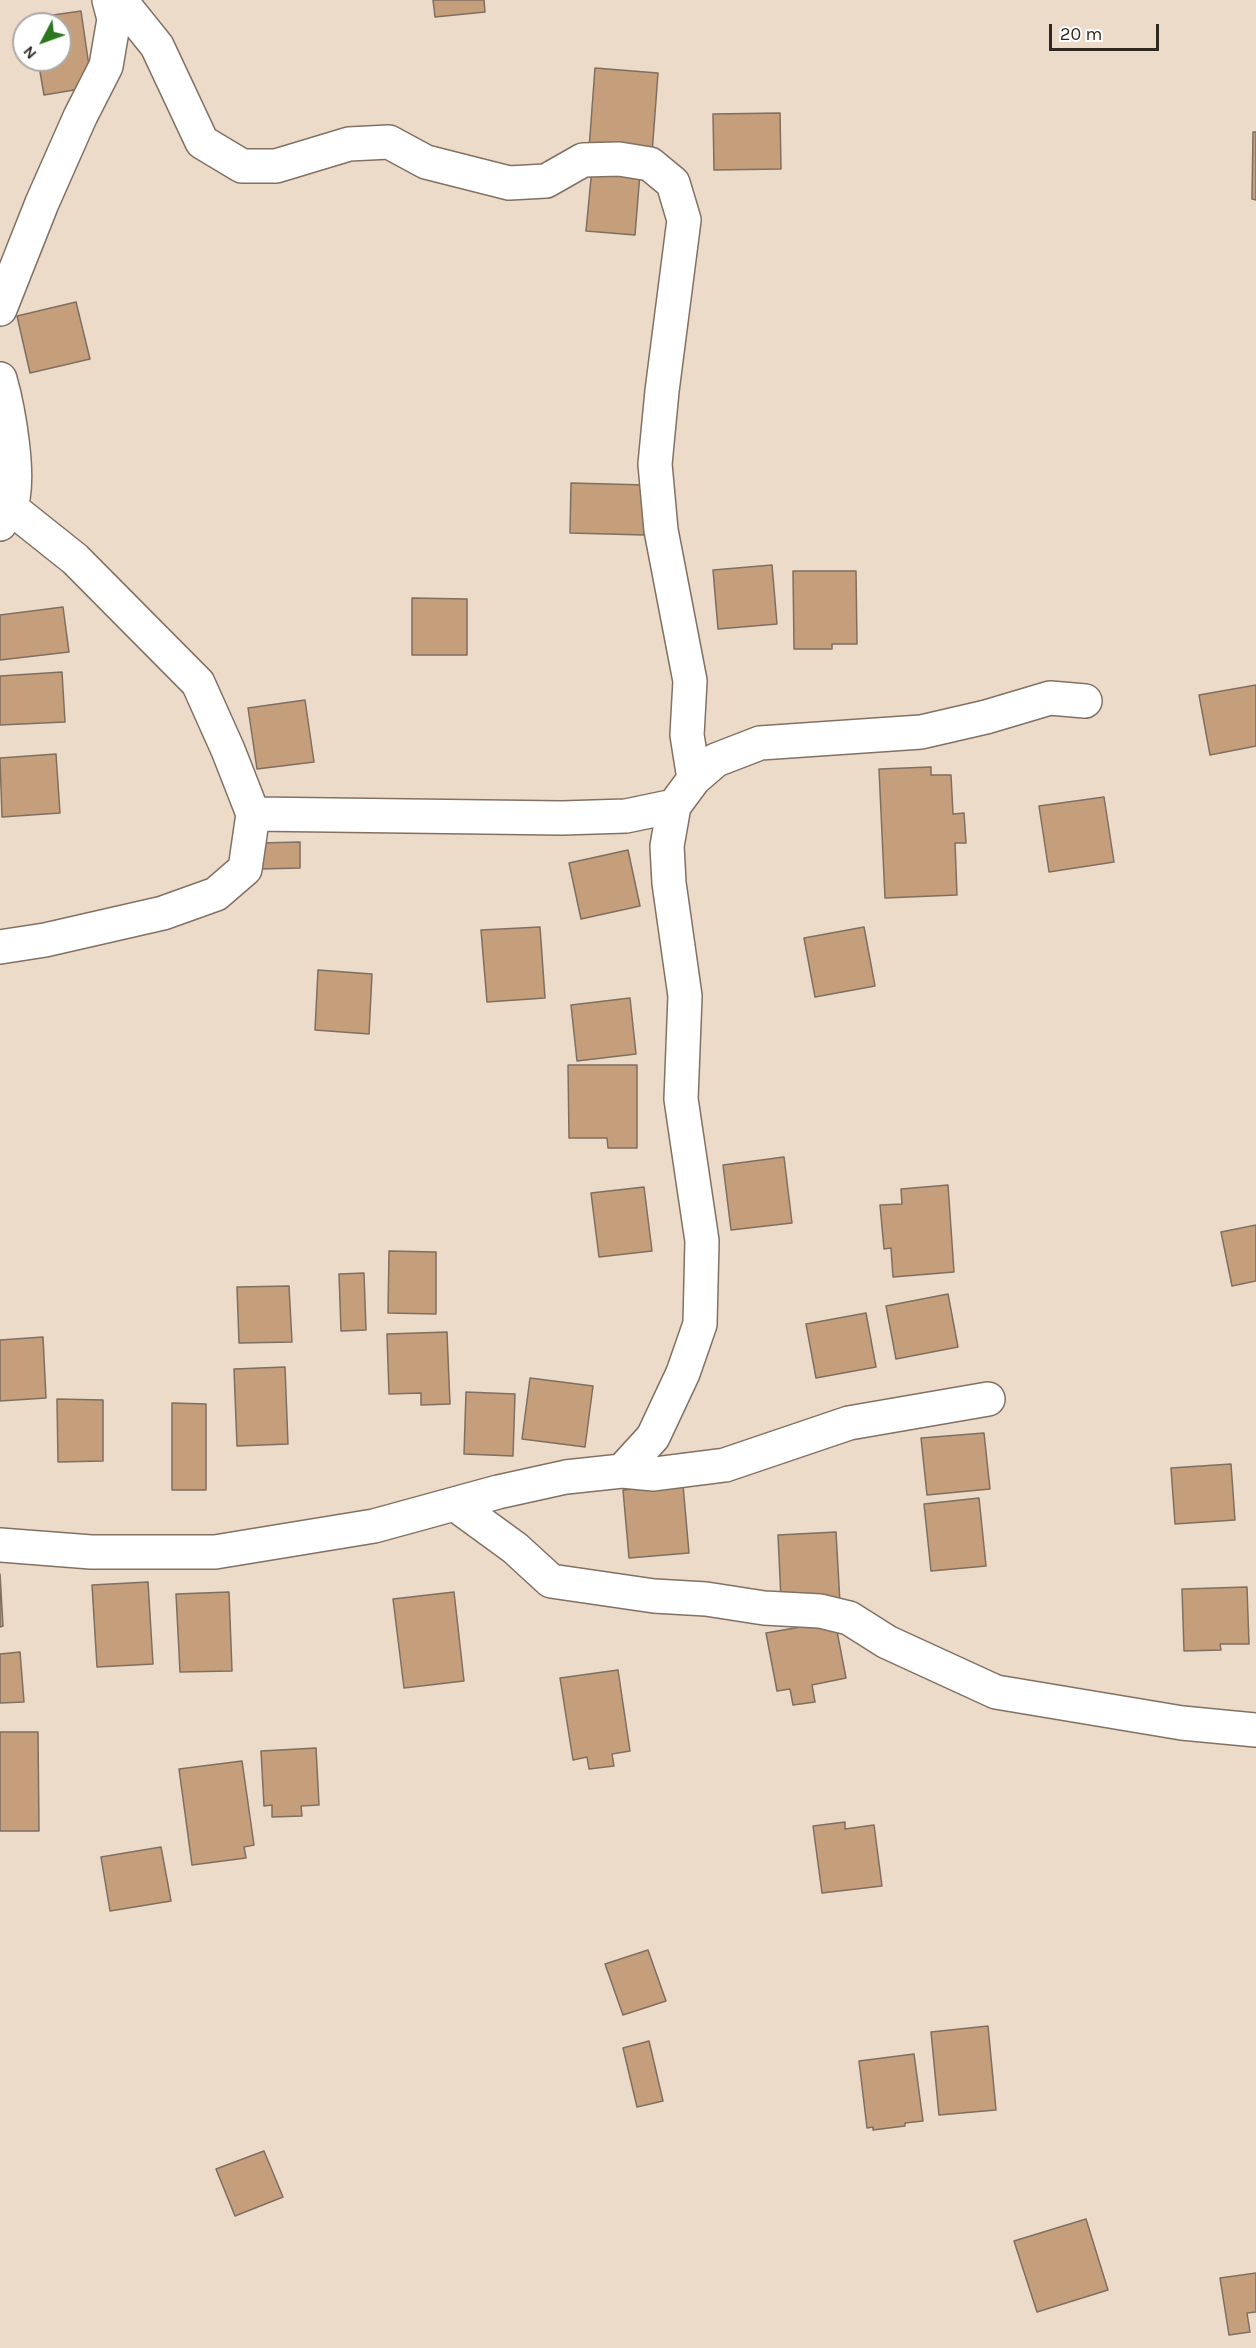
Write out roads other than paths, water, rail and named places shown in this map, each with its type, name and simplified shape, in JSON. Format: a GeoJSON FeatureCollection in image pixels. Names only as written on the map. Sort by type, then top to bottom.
{"type":"FeatureCollection","features":[{"type":"Feature","properties":{"kind":"street"},"geometry":{"type":"LineString","coordinates":[[0,309],[42,204],[80,117],[106,66],[114,19],[110,0]]}},
{"type":"Feature","properties":{"kind":"street"},"geometry":{"type":"LineString","coordinates":[[120,0],[157,46],[202,142],[242,166],[276,166],[349,144],[389,142],[426,162],[509,183],[546,181],[583,160],[620,159],[650,164],[673,183],[684,220],[655,464],[661,530],[690,681],[687,735],[694,779]]}},
{"type":"Feature","properties":{"kind":"street"},"geometry":{"type":"LineString","coordinates":[[0,379],[7,401],[15,477],[5,516],[75,559],[198,682],[253,814],[245,869],[216,894],[163,913],[103,928],[0,947]]}},
{"type":"Feature","properties":{"kind":"street"},"geometry":{"type":"LineString","coordinates":[[622,1472],[653,1437],[683,1373],[700,1324],[702,1241],[681,1099],[686,996],[669,883],[667,846],[674,806],[694,779],[716,759],[760,743],[921,732],[986,717],[1050,698],[1085,701]]}},
{"type":"Feature","properties":{"kind":"street"},"geometry":{"type":"LineString","coordinates":[[253,814],[562,818],[626,816],[674,806]]}},
{"type":"Feature","properties":{"kind":"street"},"geometry":{"type":"LineString","coordinates":[[0,1545],[91,1552],[215,1552],[374,1526],[498,1492],[566,1478],[622,1472],[654,1474],[725,1465],[849,1424],[987,1399]]}},
{"type":"Feature","properties":{"kind":"street"},"geometry":{"type":"LineString","coordinates":[[456,1505],[515,1548],[551,1581],[764,1608],[820,1611],[849,1618],[887,1642],[996,1692],[1182,1723],[1256,1730]]}}]}
